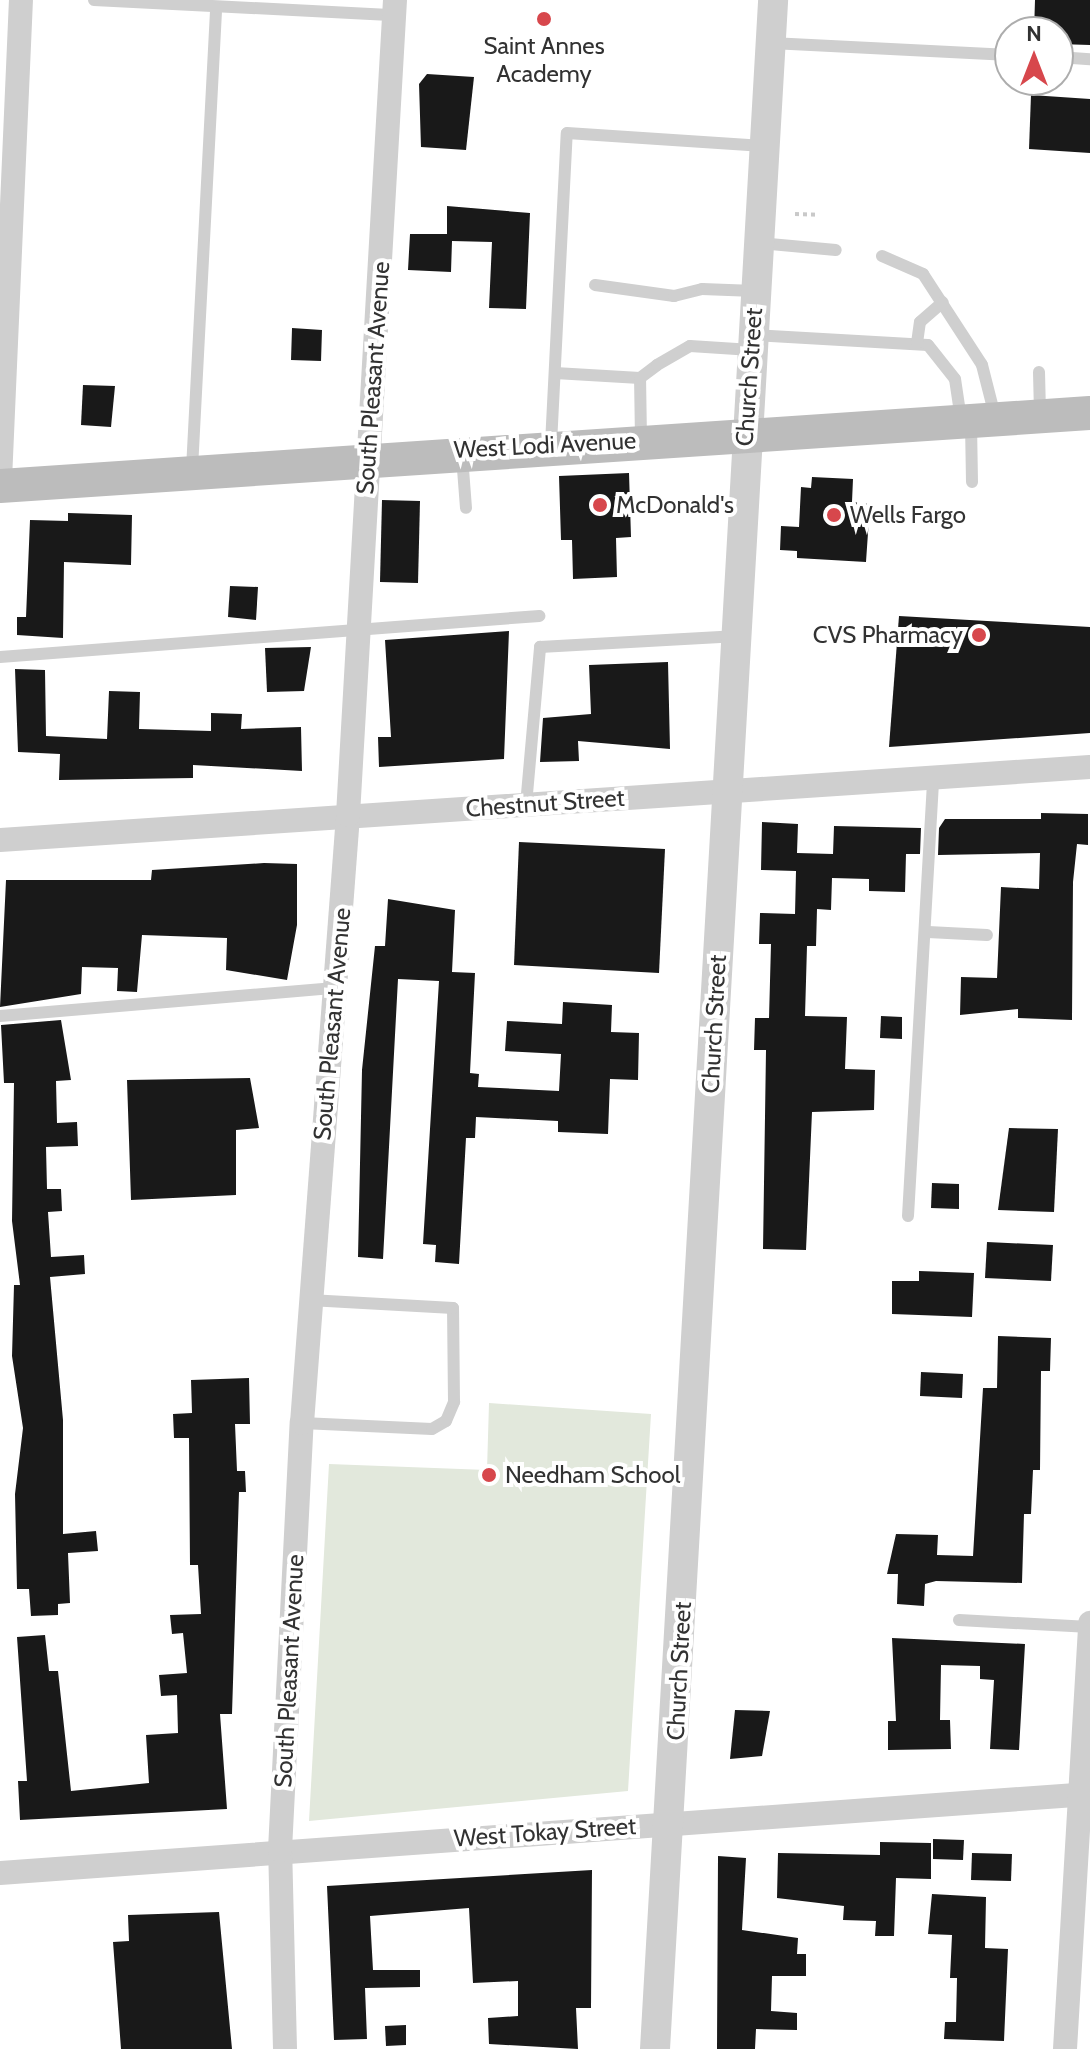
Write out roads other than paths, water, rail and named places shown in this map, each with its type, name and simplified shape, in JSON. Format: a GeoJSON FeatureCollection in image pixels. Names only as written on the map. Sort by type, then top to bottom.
{"type":"FeatureCollection","features":[{"type":"Feature","properties":{"kind":"main road","name":"West Lodi Avenue"},"geometry":{"type":"LineString","coordinates":[[0,483],[551,444],[1090,413]]}},
{"type":"Feature","properties":{"kind":"street"},"geometry":{"type":"LineString","coordinates":[[0,483],[21,0]]}},
{"type":"Feature","properties":{"kind":"street","name":"Church Street"},"geometry":{"type":"LineString","coordinates":[[655,2049],[670,1824],[745,435],[773,0]]}},
{"type":"Feature","properties":{"kind":"street","name":"South Pleasant Avenue"},"geometry":{"type":"LineString","coordinates":[[285,2049],[280,1850],[302,1423],[348,815],[366,457],[395,8]]}},
{"type":"Feature","properties":{"kind":"street","name":"Chestnut Street"},"geometry":{"type":"LineString","coordinates":[[0,840],[348,815],[933,780],[1090,767]]}},
{"type":"Feature","properties":{"kind":"street"},"geometry":{"type":"LineString","coordinates":[[1065,2049],[1079,1999],[1090,1625]]}},
{"type":"Feature","properties":{"kind":"street","name":"West Tokay Street"},"geometry":{"type":"LineString","coordinates":[[0,1873],[280,1850],[1083,1794]]}},
{"type":"Feature","properties":{"kind":"lane"},"geometry":{"type":"LineString","coordinates":[[94,0],[216,9],[395,8]]}},
{"type":"Feature","properties":{"kind":"lane"},"geometry":{"type":"LineString","coordinates":[[192,469],[216,9]]}},
{"type":"Feature","properties":{"kind":"lane"},"geometry":{"type":"LineString","coordinates":[[771,43],[994,54]]}},
{"type":"Feature","properties":{"kind":"lane"},"geometry":{"type":"LineString","coordinates":[[551,444],[567,133],[764,146]]}},
{"type":"Feature","properties":{"kind":"lane"},"geometry":{"type":"LineString","coordinates":[[758,243],[836,250]]}},
{"type":"Feature","properties":{"kind":"lane"},"geometry":{"type":"LineString","coordinates":[[882,256],[923,274],[982,365],[972,482]]}},
{"type":"Feature","properties":{"kind":"lane"},"geometry":{"type":"LineString","coordinates":[[595,285],[674,296],[702,289],[755,291]]}},
{"type":"Feature","properties":{"kind":"lane"},"geometry":{"type":"LineString","coordinates":[[917,343],[920,322],[943,302]]}},
{"type":"Feature","properties":{"kind":"lane"},"geometry":{"type":"LineString","coordinates":[[555,373],[640,378],[690,346],[752,342],[917,343],[945,358],[976,421]]}},
{"type":"Feature","properties":{"kind":"lane"},"geometry":{"type":"LineString","coordinates":[[1039,372],[1040,416]]}},
{"type":"Feature","properties":{"kind":"lane"},"geometry":{"type":"LineString","coordinates":[[640,378],[641,439]]}},
{"type":"Feature","properties":{"kind":"lane"},"geometry":{"type":"LineString","coordinates":[[462,450],[466,508]]}},
{"type":"Feature","properties":{"kind":"lane"},"geometry":{"type":"LineString","coordinates":[[0,657],[357,627],[539,616]]}},
{"type":"Feature","properties":{"kind":"lane"},"geometry":{"type":"LineString","coordinates":[[526,805],[540,647],[734,636]]}},
{"type":"Feature","properties":{"kind":"lane"},"geometry":{"type":"LineString","coordinates":[[908,1216],[928,932],[933,780]]}},
{"type":"Feature","properties":{"kind":"lane"},"geometry":{"type":"LineString","coordinates":[[928,932],[987,935]]}},
{"type":"Feature","properties":{"kind":"lane"},"geometry":{"type":"LineString","coordinates":[[0,1016],[335,988]]}},
{"type":"Feature","properties":{"kind":"lane"},"geometry":{"type":"LineString","coordinates":[[302,1423],[432,1429],[446,1421],[454,1402],[453,1308],[309,1300]]}},
{"type":"Feature","properties":{"kind":"lane"},"geometry":{"type":"LineString","coordinates":[[959,1620],[1090,1625]]}},
{"type":"Feature","properties":{"kind":"place","name":"Saint Annes Academy"},"geometry":{"type":"Point","coordinates":[544,19]}},
{"type":"Feature","properties":{"kind":"place","name":"McDonald's"},"geometry":{"type":"Point","coordinates":[600,505]}},
{"type":"Feature","properties":{"kind":"place","name":"Wells Fargo"},"geometry":{"type":"Point","coordinates":[834,515]}},
{"type":"Feature","properties":{"kind":"place","name":"CVS Pharmacy"},"geometry":{"type":"Point","coordinates":[979,635]}},
{"type":"Feature","properties":{"kind":"place","name":"Needham School"},"geometry":{"type":"Point","coordinates":[489,1475]}}]}
